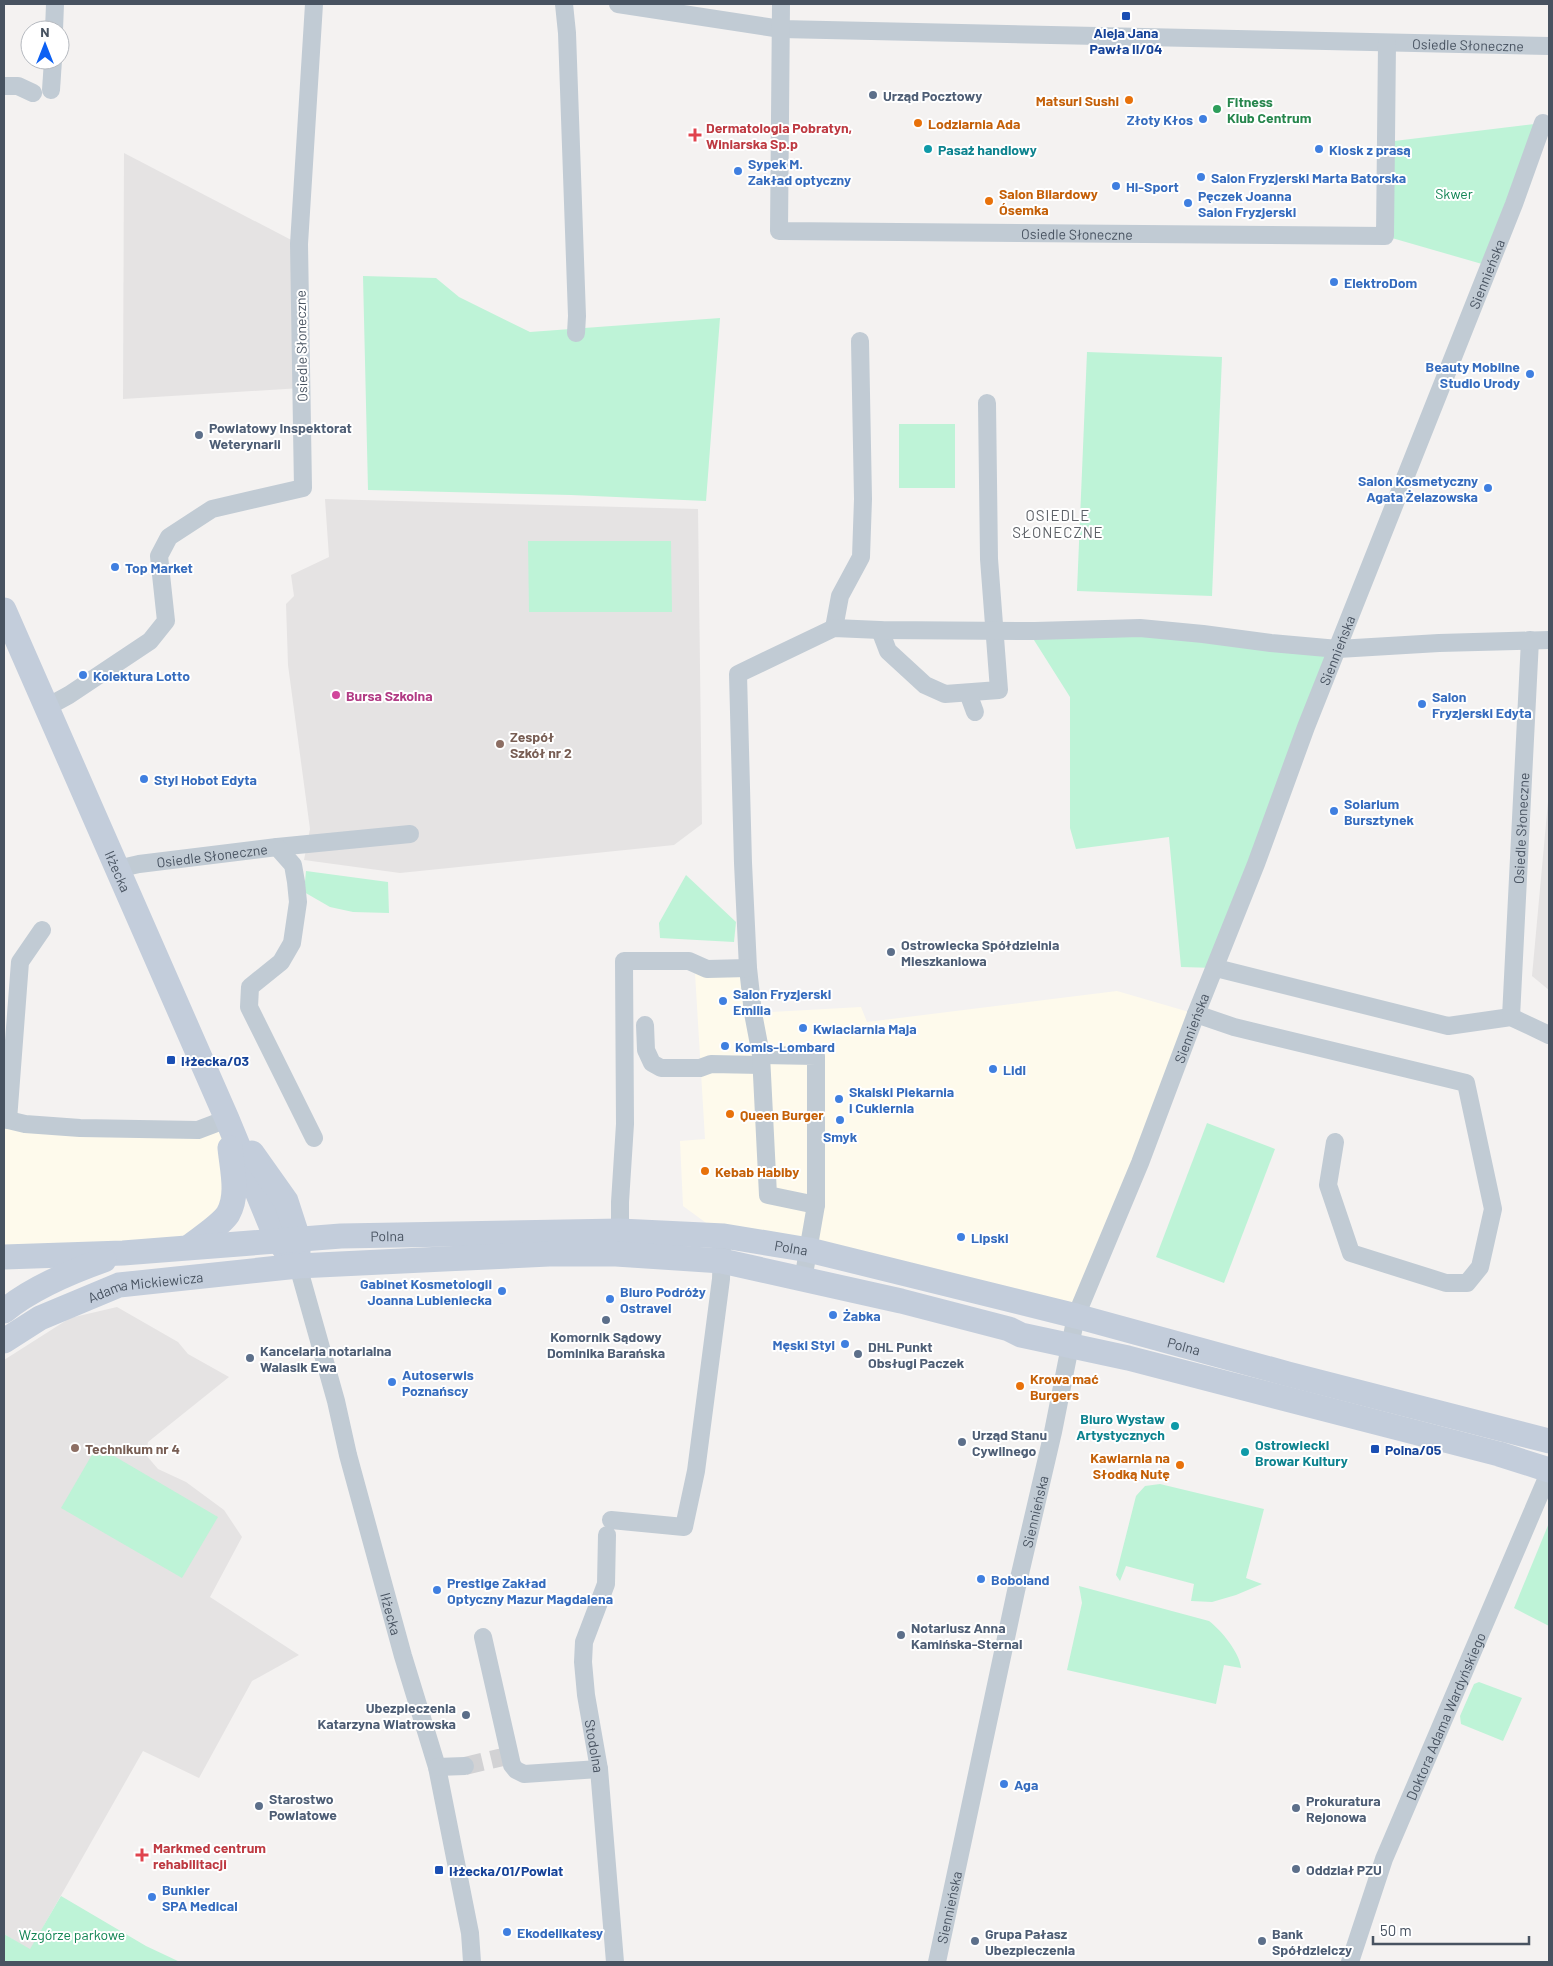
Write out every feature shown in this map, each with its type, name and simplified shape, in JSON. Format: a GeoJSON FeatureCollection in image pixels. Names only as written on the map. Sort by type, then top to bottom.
{"type":"FeatureCollection","features":[{"type":"Feature","properties":{"kind":"street"},"geometry":{"type":"LineString","coordinates":[[54,20],[55,4]]}},
{"type":"Feature","properties":{"kind":"street","name":"Osiedle Słoneczne"},"geometry":{"type":"LineString","coordinates":[[46,707],[70,695],[150,641],[166,622],[159,556],[169,537],[212,508],[303,488],[299,244],[314,4]]}},
{"type":"Feature","properties":{"kind":"street"},"geometry":{"type":"LineString","coordinates":[[564,4],[567,33],[577,316],[576,333]]}},
{"type":"Feature","properties":{"kind":"street","name":"Osiedle Słoneczne"},"geometry":{"type":"LineString","coordinates":[[618,4],[781,29],[1549,46]]}},
{"type":"Feature","properties":{"kind":"street","name":"Osiedle Słoneczne"},"geometry":{"type":"LineString","coordinates":[[781,4],[780,231],[1385,236],[1387,43]]}},
{"type":"Feature","properties":{"kind":"street"},"geometry":{"type":"LineString","coordinates":[[51,90],[52,70]]}},
{"type":"Feature","properties":{"kind":"street"},"geometry":{"type":"LineString","coordinates":[[4,86],[18,86],[33,93]]}},
{"type":"Feature","properties":{"kind":"street","name":"Siennieńska"},"geometry":{"type":"LineString","coordinates":[[937,1962],[1076,1316],[1140,1163],[1196,1014],[1216,968],[1306,727],[1514,204],[1543,123]]}},
{"type":"Feature","properties":{"kind":"street"},"geometry":{"type":"LineString","coordinates":[[834,628],[840,596],[860,557],[863,499],[860,341]]}},
{"type":"Feature","properties":{"kind":"street"},"geometry":{"type":"LineString","coordinates":[[880,630],[888,651],[925,685],[945,694],[999,690],[989,559],[987,403]]}},
{"type":"Feature","properties":{"kind":"street","name":"Iłżecka"},"geometry":{"type":"LineString","coordinates":[[6,620],[227,1118],[288,1239],[298,1266],[336,1401],[348,1455],[403,1656],[437,1767],[470,1933],[472,1962]]}},
{"type":"Feature","properties":{"kind":"street"},"geometry":{"type":"LineString","coordinates":[[816,1205],[768,1194],[761,1060],[748,968],[738,674],[834,628],[994,630],[1140,628],[1338,649],[1439,643],[1549,640]]}},
{"type":"Feature","properties":{"kind":"street","name":"Osiedle Słoneczne"},"geometry":{"type":"LineString","coordinates":[[1511,1017],[1530,640]]}},
{"type":"Feature","properties":{"kind":"street"},"geometry":{"type":"LineString","coordinates":[[968,693],[975,712]]}},
{"type":"Feature","properties":{"kind":"street"},"geometry":{"type":"LineString","coordinates":[[277,847],[410,834]]}},
{"type":"Feature","properties":{"kind":"street","name":"Osiedle Słoneczne"},"geometry":{"type":"LineString","coordinates":[[118,869],[139,864],[277,847],[292,865],[298,902],[292,943],[281,962],[250,987],[249,1007],[314,1138]]}},
{"type":"Feature","properties":{"kind":"street"},"geometry":{"type":"LineString","coordinates":[[42,930],[20,962],[6,1120],[25,1124],[80,1128],[198,1130],[227,1118]]}},
{"type":"Feature","properties":{"kind":"street"},"geometry":{"type":"LineString","coordinates":[[620,1231],[625,1124],[624,961],[689,961],[707,969],[748,968]]}},
{"type":"Feature","properties":{"kind":"street"},"geometry":{"type":"LineString","coordinates":[[1216,968],[1448,1026],[1511,1017],[1549,1035]]}},
{"type":"Feature","properties":{"kind":"street"},"geometry":{"type":"LineString","coordinates":[[1196,1014],[1234,1027],[1466,1083],[1493,1209],[1480,1267],[1468,1283],[1446,1283],[1351,1254],[1328,1185],[1335,1142]]}},
{"type":"Feature","properties":{"kind":"street"},"geometry":{"type":"LineString","coordinates":[[645,1026],[646,1050],[652,1064],[661,1068],[700,1068],[711,1064],[816,1056],[816,1205],[804,1280]]}},
{"type":"Feature","properties":{"kind":"street","name":"Iłżecka"},"geometry":{"type":"LineString","coordinates":[[189,1247],[227,1216],[233,1202],[234,1183],[227,1118]]}},
{"type":"Feature","properties":{"kind":"street","name":"Polna"},"geometry":{"type":"LineString","coordinates":[[298,1266],[549,1243],[620,1231],[724,1236],[808,1250],[1076,1316],[1288,1374],[1549,1441]]}},
{"type":"Feature","properties":{"kind":"street"},"geometry":{"type":"LineString","coordinates":[[722,1261],[724,1236]]}},
{"type":"Feature","properties":{"kind":"street","name":"Polna"},"geometry":{"type":"LineString","coordinates":[[7,1257],[123,1254],[288,1239],[549,1243],[616,1254],[722,1261],[901,1301],[1009,1330],[1021,1335],[1138,1360],[1499,1454],[1549,1471]]}},
{"type":"Feature","properties":{"kind":"street"},"geometry":{"type":"LineString","coordinates":[[7,1300],[36,1290],[88,1266],[123,1254]]}},
{"type":"Feature","properties":{"kind":"street","name":"Polna"},"geometry":{"type":"LineString","coordinates":[[7,1257],[22,1267],[36,1290],[40,1318]]}},
{"type":"Feature","properties":{"kind":"street","name":"Stodolna"},"geometry":{"type":"LineString","coordinates":[[614,1962],[599,1769],[586,1695],[583,1662],[584,1642],[606,1584],[609,1528],[684,1527],[696,1471],[722,1261]]}},
{"type":"Feature","properties":{"kind":"street","name":"Adama Mickiewicza"},"geometry":{"type":"LineString","coordinates":[[4,1341],[40,1318],[119,1285],[298,1266]]}},
{"type":"Feature","properties":{"kind":"street"},"geometry":{"type":"LineString","coordinates":[[7,1300],[40,1318]]}},
{"type":"Feature","properties":{"kind":"street","name":"Doktora Adama Wardyńskiego"},"geometry":{"type":"LineString","coordinates":[[1350,1962],[1384,1859],[1549,1471]]}},
{"type":"Feature","properties":{"kind":"street"},"geometry":{"type":"LineString","coordinates":[[483,1637],[506,1755],[516,1770],[524,1774],[599,1769]]}},
{"type":"Feature","properties":{"kind":"street"},"geometry":{"type":"LineString","coordinates":[[437,1767],[465,1766]]}},
{"type":"Feature","properties":{"kind":"shaded area"},"geometry":{"type":"Polygon","coordinates":[[[124,153],[299,244],[301,388],[123,399],[124,153]]]}},
{"type":"Feature","properties":{"kind":"shaded area","name":"Zespół Szkół nr 2"},"geometry":{"type":"Polygon","coordinates":[[[325,499],[698,509],[702,824],[674,845],[400,873],[304,860],[310,829],[288,665],[286,604],[294,596],[291,575],[329,557],[325,499]]]}},
{"type":"Feature","properties":{"kind":"shaded area"},"geometry":{"type":"Polygon","coordinates":[[[1549,791],[1549,990],[1532,976],[1549,791]]]}},
{"type":"Feature","properties":{"kind":"shaded area"},"geometry":{"type":"Polygon","coordinates":[[[748,968],[753,1013],[861,1007],[867,1022],[1117,991],[1196,1014],[1076,1316],[724,1236],[683,1206],[680,1141],[705,1139],[695,973],[748,968]]]}},
{"type":"Feature","properties":{"kind":"shaded area"},"geometry":{"type":"Polygon","coordinates":[[[4,1119],[154,1130],[227,1119],[233,1202],[189,1247],[4,1252],[4,1119]]]}},
{"type":"Feature","properties":{"kind":"shaded area"},"geometry":{"type":"Polygon","coordinates":[[[117,1307],[178,1342],[188,1354],[229,1377],[148,1442],[146,1455],[158,1469],[186,1482],[224,1510],[242,1537],[210,1597],[299,1655],[252,1681],[199,1778],[143,1751],[30,1950],[4,1934],[4,1360],[70,1318],[117,1307]]]}},
{"type":"Feature","properties":{"kind":"green space","name":"Skwer"},"geometry":{"type":"Polygon","coordinates":[[[1543,123],[1489,266],[1385,236],[1386,142],[1543,123]]]}},
{"type":"Feature","properties":{"kind":"green space"},"geometry":{"type":"Polygon","coordinates":[[[363,276],[436,278],[459,297],[530,332],[720,318],[706,501],[571,495],[368,490],[363,276]]]}},
{"type":"Feature","properties":{"kind":"green space"},"geometry":{"type":"Polygon","coordinates":[[[1087,352],[1222,357],[1212,596],[1077,591],[1087,352]]]}},
{"type":"Feature","properties":{"kind":"green space"},"geometry":{"type":"Polygon","coordinates":[[[899,424],[955,424],[955,488],[899,488],[899,424]]]}},
{"type":"Feature","properties":{"kind":"green space"},"geometry":{"type":"Polygon","coordinates":[[[528,541],[671,541],[672,612],[529,612],[528,541]]]}},
{"type":"Feature","properties":{"kind":"green space"},"geometry":{"type":"Polygon","coordinates":[[[1140,628],[1338,649],[1216,968],[1181,967],[1169,837],[1076,849],[1070,828],[1070,697],[1027,629],[1140,628]]]}},
{"type":"Feature","properties":{"kind":"green space"},"geometry":{"type":"Polygon","coordinates":[[[306,871],[388,882],[389,913],[353,912],[330,907],[304,892],[306,871]]]}},
{"type":"Feature","properties":{"kind":"green space"},"geometry":{"type":"Polygon","coordinates":[[[686,875],[736,922],[734,942],[660,938],[659,923],[686,875]]]}},
{"type":"Feature","properties":{"kind":"green space"},"geometry":{"type":"Polygon","coordinates":[[[1207,1123],[1275,1149],[1224,1283],[1156,1257],[1207,1123]]]}},
{"type":"Feature","properties":{"kind":"green space"},"geometry":{"type":"Polygon","coordinates":[[[97,1446],[218,1517],[182,1578],[61,1508],[97,1446]]]}},
{"type":"Feature","properties":{"kind":"green space"},"geometry":{"type":"Polygon","coordinates":[[[1160,1484],[1264,1509],[1246,1578],[1262,1584],[1236,1595],[1212,1602],[1191,1601],[1194,1584],[1126,1566],[1120,1581],[1116,1575],[1136,1496],[1145,1486],[1160,1484]]]}},
{"type":"Feature","properties":{"kind":"green space"},"geometry":{"type":"Polygon","coordinates":[[[1549,1523],[1549,1626],[1514,1608],[1549,1523]]]}},
{"type":"Feature","properties":{"kind":"green space"},"geometry":{"type":"Polygon","coordinates":[[[1079,1586],[1209,1621],[1229,1642],[1240,1662],[1241,1668],[1224,1665],[1216,1704],[1067,1670],[1082,1603],[1079,1586]]]}},
{"type":"Feature","properties":{"kind":"green space"},"geometry":{"type":"Polygon","coordinates":[[[1479,1682],[1522,1698],[1503,1741],[1461,1724],[1460,1716],[1474,1684],[1479,1682]]]}},
{"type":"Feature","properties":{"kind":"green space","name":"Wzgórze parkowe"},"geometry":{"type":"Polygon","coordinates":[[[61,1896],[146,1946],[180,1962],[4,1962],[4,1934],[30,1949],[61,1896]]]}},
{"type":"Feature","properties":{"kind":"tunnel"},"geometry":{"type":"LineString","coordinates":[[465,1766],[503,1757]]}},
{"type":"Feature","properties":{"kind":"place","name":"Aleja Jana Pawła II/04"},"geometry":{"type":"Point","coordinates":[1126,16]}},
{"type":"Feature","properties":{"kind":"place","name":"Urząd Pocztowy"},"geometry":{"type":"Point","coordinates":[873,95]}},
{"type":"Feature","properties":{"kind":"place","name":"Matsuri Sushi"},"geometry":{"type":"Point","coordinates":[1129,100]}},
{"type":"Feature","properties":{"kind":"place","name":"Fitness Klub Centrum"},"geometry":{"type":"Point","coordinates":[1217,109]}},
{"type":"Feature","properties":{"kind":"place","name":"Złoty Kłos"},"geometry":{"type":"Point","coordinates":[1203,119]}},
{"type":"Feature","properties":{"kind":"place","name":"Lodziarnia Ada"},"geometry":{"type":"Point","coordinates":[918,123]}},
{"type":"Feature","properties":{"kind":"place","name":"Dermatologia Pobratyn, Winiarska Sp.p"},"geometry":{"type":"Point","coordinates":[695,135]}},
{"type":"Feature","properties":{"kind":"place","name":"Pasaż handlowy"},"geometry":{"type":"Point","coordinates":[928,149]}},
{"type":"Feature","properties":{"kind":"place","name":"Kiosk z prasą"},"geometry":{"type":"Point","coordinates":[1319,149]}},
{"type":"Feature","properties":{"kind":"place","name":"Sypek M. Zakład optyczny"},"geometry":{"type":"Point","coordinates":[738,171]}},
{"type":"Feature","properties":{"kind":"place","name":"Salon Fryzjerski Marta Batorska"},"geometry":{"type":"Point","coordinates":[1201,177]}},
{"type":"Feature","properties":{"kind":"place","name":"Hi-Sport"},"geometry":{"type":"Point","coordinates":[1116,186]}},
{"type":"Feature","properties":{"kind":"place","name":"Salon Bilardowy Ósemka"},"geometry":{"type":"Point","coordinates":[989,201]}},
{"type":"Feature","properties":{"kind":"place","name":"Pęczek Joanna Salon Fryzjerski"},"geometry":{"type":"Point","coordinates":[1188,203]}},
{"type":"Feature","properties":{"kind":"place","name":"ElektroDom"},"geometry":{"type":"Point","coordinates":[1334,282]}},
{"type":"Feature","properties":{"kind":"place","name":"Beauty Mobilne Studio Urody"},"geometry":{"type":"Point","coordinates":[1530,374]}},
{"type":"Feature","properties":{"kind":"place","name":"Powiatowy Inspektorat Weterynarii"},"geometry":{"type":"Point","coordinates":[199,435]}},
{"type":"Feature","properties":{"kind":"place","name":"Salon Kosmetyczny Agata Żelazowska"},"geometry":{"type":"Point","coordinates":[1488,488]}},
{"type":"Feature","properties":{"kind":"place","name":"Top Market"},"geometry":{"type":"Point","coordinates":[115,567]}},
{"type":"Feature","properties":{"kind":"place","name":"Kolektura Lotto"},"geometry":{"type":"Point","coordinates":[83,675]}},
{"type":"Feature","properties":{"kind":"place","name":"Bursa Szkolna"},"geometry":{"type":"Point","coordinates":[336,695]}},
{"type":"Feature","properties":{"kind":"place","name":"Salon Fryzjerski Edyta"},"geometry":{"type":"Point","coordinates":[1422,704]}},
{"type":"Feature","properties":{"kind":"place","name":"Zespół Szkół nr 2"},"geometry":{"type":"Point","coordinates":[500,744]}},
{"type":"Feature","properties":{"kind":"place","name":"Styl Hobot Edyta"},"geometry":{"type":"Point","coordinates":[144,779]}},
{"type":"Feature","properties":{"kind":"place","name":"Solarium Bursztynek"},"geometry":{"type":"Point","coordinates":[1334,811]}},
{"type":"Feature","properties":{"kind":"place","name":"Ostrowiecka Spółdzielnia Mieszkaniowa"},"geometry":{"type":"Point","coordinates":[891,952]}},
{"type":"Feature","properties":{"kind":"place","name":"Salon Fryzjerski Emilia"},"geometry":{"type":"Point","coordinates":[723,1001]}},
{"type":"Feature","properties":{"kind":"place","name":"Kwiaciarnia Maja"},"geometry":{"type":"Point","coordinates":[803,1028]}},
{"type":"Feature","properties":{"kind":"place","name":"Komis-Lombard"},"geometry":{"type":"Point","coordinates":[725,1046]}},
{"type":"Feature","properties":{"kind":"place","name":"Iłżecka/03"},"geometry":{"type":"Point","coordinates":[171,1060]}},
{"type":"Feature","properties":{"kind":"place","name":"Lidl"},"geometry":{"type":"Point","coordinates":[993,1069]}},
{"type":"Feature","properties":{"kind":"place","name":"Skalski Piekarnia i Cukiernia"},"geometry":{"type":"Point","coordinates":[839,1099]}},
{"type":"Feature","properties":{"kind":"place","name":"Queen Burger"},"geometry":{"type":"Point","coordinates":[730,1114]}},
{"type":"Feature","properties":{"kind":"place","name":"Smyk"},"geometry":{"type":"Point","coordinates":[840,1120]}},
{"type":"Feature","properties":{"kind":"place","name":"Kebab Habiby"},"geometry":{"type":"Point","coordinates":[705,1171]}},
{"type":"Feature","properties":{"kind":"place","name":"Lipski"},"geometry":{"type":"Point","coordinates":[961,1237]}},
{"type":"Feature","properties":{"kind":"place","name":"Gabinet Kosmetologii Joanna Lubieniecka"},"geometry":{"type":"Point","coordinates":[502,1291]}},
{"type":"Feature","properties":{"kind":"place","name":"Biuro Podróży Ostravel"},"geometry":{"type":"Point","coordinates":[610,1299]}},
{"type":"Feature","properties":{"kind":"place","name":"Żabka"},"geometry":{"type":"Point","coordinates":[833,1315]}},
{"type":"Feature","properties":{"kind":"place","name":"Komornik Sądowy Dominika Barańska"},"geometry":{"type":"Point","coordinates":[606,1320]}},
{"type":"Feature","properties":{"kind":"place","name":"Męski Styl"},"geometry":{"type":"Point","coordinates":[845,1344]}},
{"type":"Feature","properties":{"kind":"place","name":"DHL Punkt Obsługi Paczek"},"geometry":{"type":"Point","coordinates":[858,1354]}},
{"type":"Feature","properties":{"kind":"place","name":"Kancelaria notarialna Walasik Ewa"},"geometry":{"type":"Point","coordinates":[250,1358]}},
{"type":"Feature","properties":{"kind":"place","name":"Autoserwis Poznańscy"},"geometry":{"type":"Point","coordinates":[392,1382]}},
{"type":"Feature","properties":{"kind":"place","name":"Krowa mać Burgers"},"geometry":{"type":"Point","coordinates":[1020,1386]}},
{"type":"Feature","properties":{"kind":"place","name":"Biuro Wystaw Artystycznych"},"geometry":{"type":"Point","coordinates":[1175,1426]}},
{"type":"Feature","properties":{"kind":"place","name":"Urząd Stanu Cywilnego"},"geometry":{"type":"Point","coordinates":[962,1442]}},
{"type":"Feature","properties":{"kind":"place","name":"Technikum nr 4"},"geometry":{"type":"Point","coordinates":[75,1448]}},
{"type":"Feature","properties":{"kind":"place","name":"Polna/05"},"geometry":{"type":"Point","coordinates":[1375,1449]}},
{"type":"Feature","properties":{"kind":"place","name":"Ostrowiecki Browar Kultury"},"geometry":{"type":"Point","coordinates":[1245,1452]}},
{"type":"Feature","properties":{"kind":"place","name":"Kawiarnia na Słodką Nutę"},"geometry":{"type":"Point","coordinates":[1180,1465]}},
{"type":"Feature","properties":{"kind":"place","name":"Boboland"},"geometry":{"type":"Point","coordinates":[981,1579]}},
{"type":"Feature","properties":{"kind":"place","name":"Prestige Zakład Optyczny Mazur Magdalena"},"geometry":{"type":"Point","coordinates":[437,1590]}},
{"type":"Feature","properties":{"kind":"place","name":"Notariusz Anna Kamińska-Sternal"},"geometry":{"type":"Point","coordinates":[901,1635]}},
{"type":"Feature","properties":{"kind":"place","name":"Ubezpieczenia Katarzyna Wiatrowska"},"geometry":{"type":"Point","coordinates":[466,1715]}},
{"type":"Feature","properties":{"kind":"place","name":"Aga"},"geometry":{"type":"Point","coordinates":[1004,1784]}},
{"type":"Feature","properties":{"kind":"place","name":"Starostwo Powiatowe"},"geometry":{"type":"Point","coordinates":[259,1806]}},
{"type":"Feature","properties":{"kind":"place","name":"Prokuratura Rejonowa"},"geometry":{"type":"Point","coordinates":[1296,1808]}},
{"type":"Feature","properties":{"kind":"place","name":"Markmed centrum rehabilitacji"},"geometry":{"type":"Point","coordinates":[142,1855]}},
{"type":"Feature","properties":{"kind":"place","name":"Oddział PZU"},"geometry":{"type":"Point","coordinates":[1296,1869]}},
{"type":"Feature","properties":{"kind":"place","name":"Iłżecka/01/Powiat"},"geometry":{"type":"Point","coordinates":[439,1870]}},
{"type":"Feature","properties":{"kind":"place","name":"Bunkier SPA Medical"},"geometry":{"type":"Point","coordinates":[152,1897]}},
{"type":"Feature","properties":{"kind":"place","name":"Ekodelikatesy"},"geometry":{"type":"Point","coordinates":[507,1932]}},
{"type":"Feature","properties":{"kind":"place","name":"Grupa Pałasz Ubezpieczenia"},"geometry":{"type":"Point","coordinates":[975,1941]}},
{"type":"Feature","properties":{"kind":"place","name":"Bank Spółdzielczy"},"geometry":{"type":"Point","coordinates":[1262,1941]}},
{"type":"Feature","properties":{"kind":"district","name":"OSIEDLE SŁONECZNE"},"geometry":{"type":"Point","coordinates":[1058,524]}}]}
